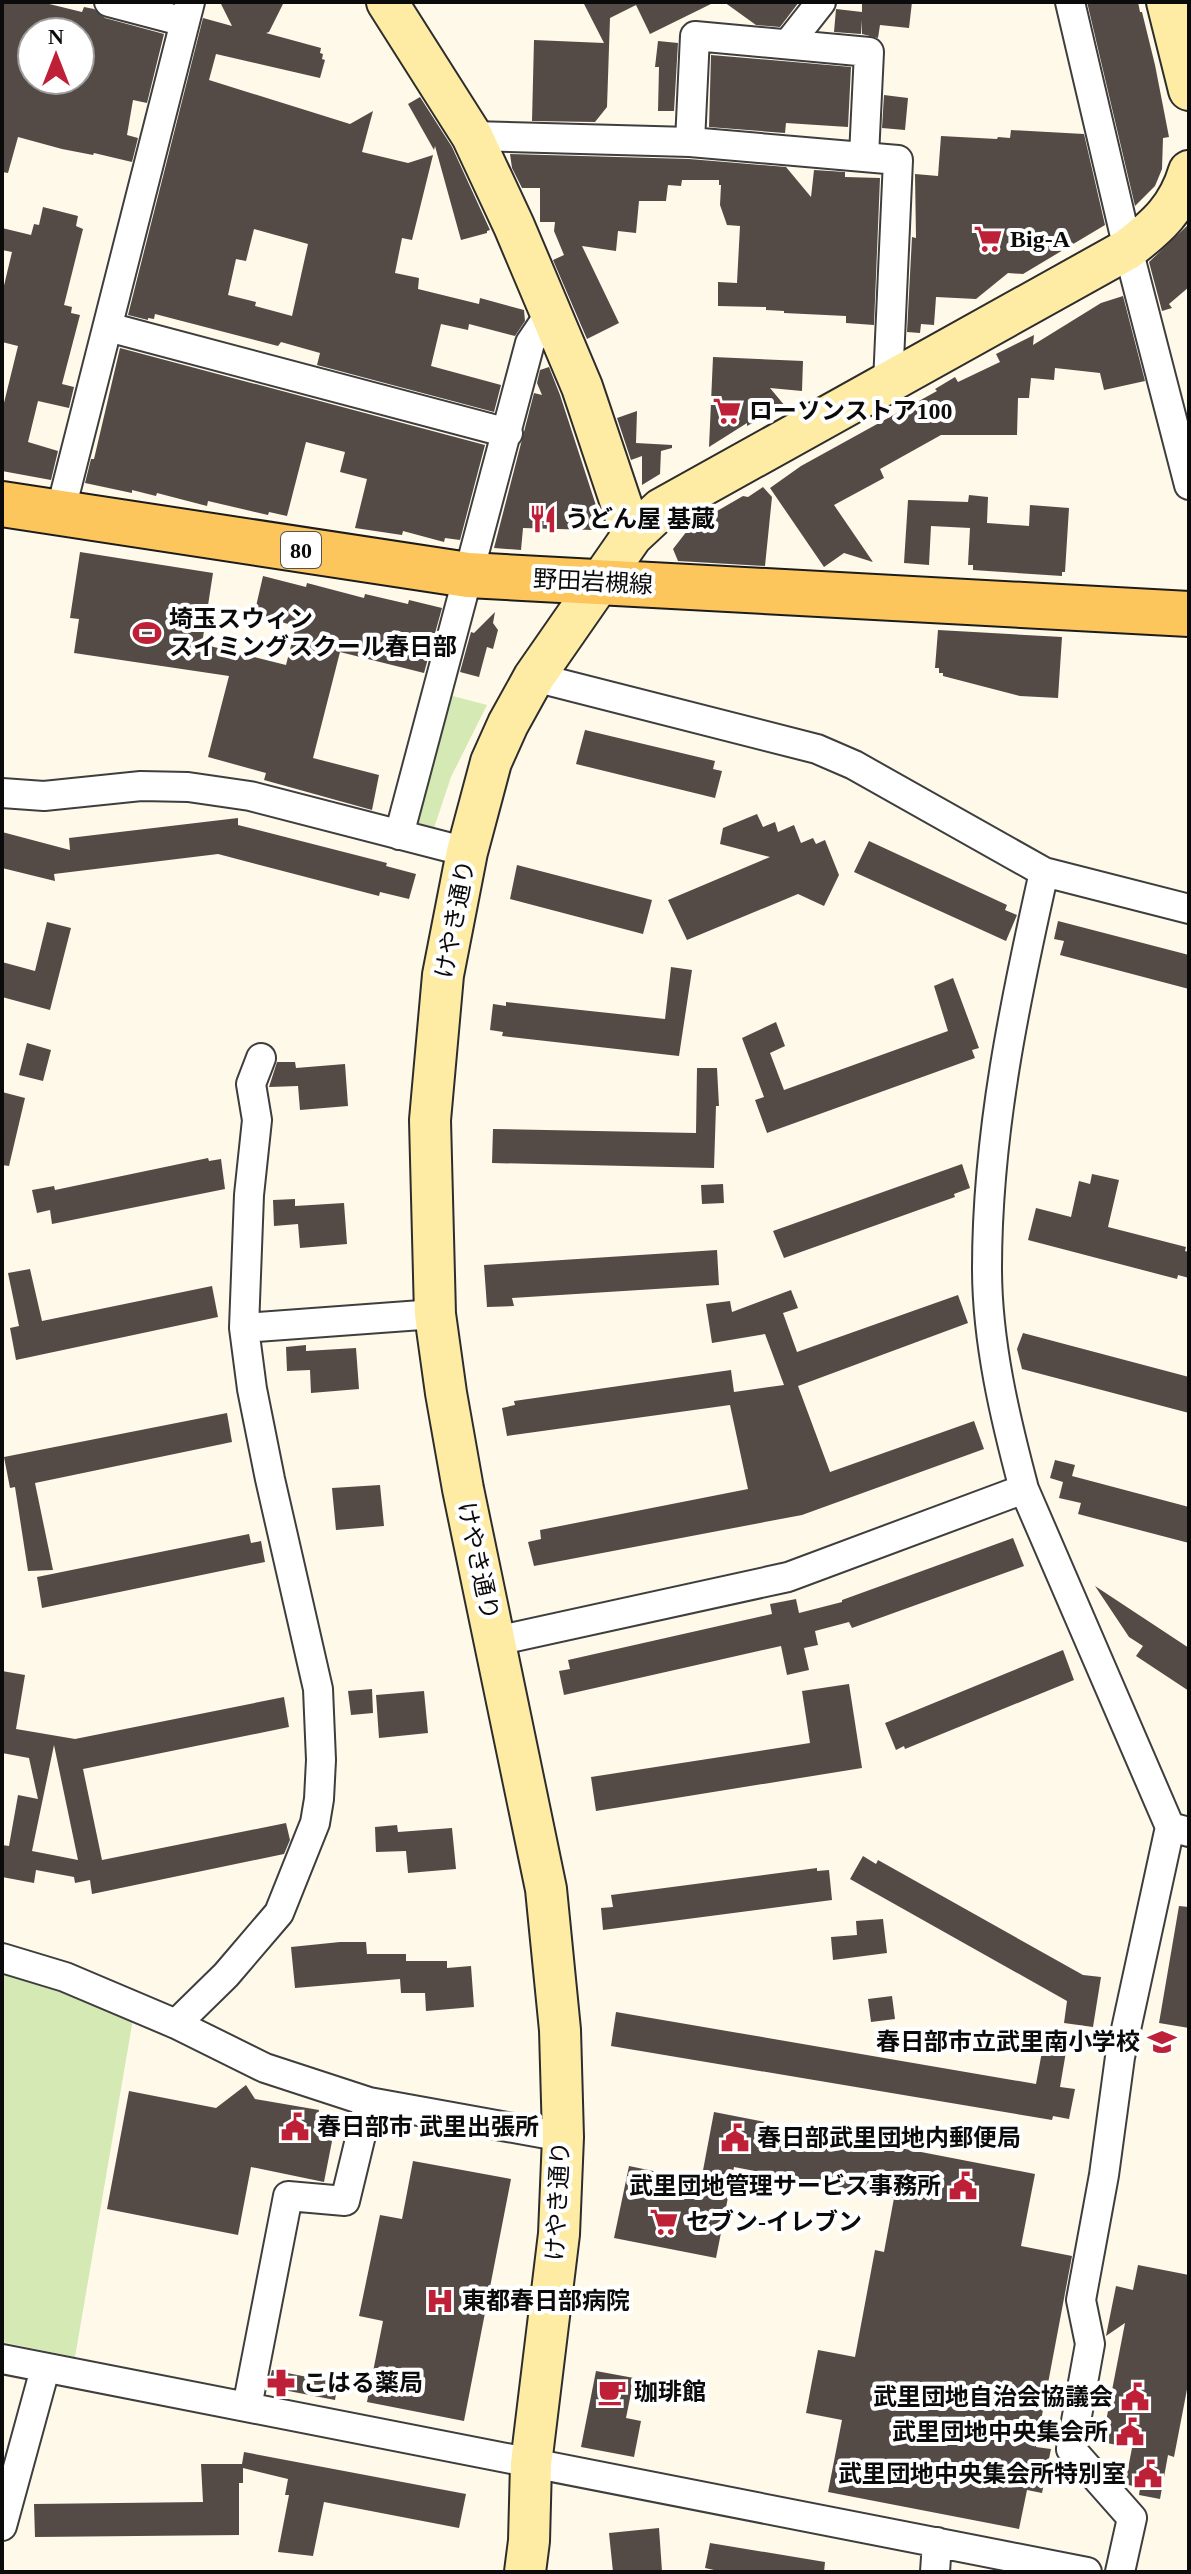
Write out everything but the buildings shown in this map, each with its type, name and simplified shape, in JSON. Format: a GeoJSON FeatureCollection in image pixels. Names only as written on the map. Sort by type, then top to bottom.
{"type":"FeatureCollection","features":[{"type":"Feature","properties":{"kind":"main road","name":"野田岩槻線"},"geometry":{"type":"LineString","coordinates":[[2,504],[468,575],[1189,614]]}},
{"type":"Feature","properties":{"kind":"street"},"geometry":{"type":"LineString","coordinates":[[60,513],[188,12],[109,2]]}},
{"type":"Feature","properties":{"kind":"street"},"geometry":{"type":"LineString","coordinates":[[387,2],[472,136],[582,387],[632,536]]}},
{"type":"Feature","properties":{"kind":"street"},"geometry":{"type":"LineString","coordinates":[[788,44],[821,2]]}},
{"type":"Feature","properties":{"kind":"street"},"geometry":{"type":"LineString","coordinates":[[1070,2],[1128,249],[1189,485]]}},
{"type":"Feature","properties":{"kind":"street"},"geometry":{"type":"LineString","coordinates":[[1167,2],[1189,90]]}},
{"type":"Feature","properties":{"kind":"street"},"geometry":{"type":"LineString","coordinates":[[690,142],[695,36],[869,52],[864,156]]}},
{"type":"Feature","properties":{"kind":"street"},"geometry":{"type":"LineString","coordinates":[[472,136],[690,142],[898,160],[888,383]]}},
{"type":"Feature","properties":{"kind":"street","name":"けやき通り"},"geometry":{"type":"LineString","coordinates":[[525,2572],[531,2464],[559,2234],[563,2137],[560,2030],[546,1889],[460,1475],[435,1314],[430,1120],[443,975],[467,852],[491,762],[534,677],[632,536],[661,509],[1128,249],[1167,217],[1176,204],[1189,171]]}},
{"type":"Feature","properties":{"kind":"street"},"geometry":{"type":"LineString","coordinates":[[399,835],[530,343],[551,312]]}},
{"type":"Feature","properties":{"kind":"street"},"geometry":{"type":"LineString","coordinates":[[108,327],[508,433]]}},
{"type":"Feature","properties":{"kind":"street"},"geometry":{"type":"LineString","coordinates":[[534,677],[817,749],[854,765],[1044,872],[1189,909]]}},
{"type":"Feature","properties":{"kind":"street"},"geometry":{"type":"LineString","coordinates":[[2,793],[44,796],[141,786],[188,787],[250,796],[467,852]]}},
{"type":"Feature","properties":{"kind":"street"},"geometry":{"type":"LineString","coordinates":[[1044,872],[1018,991],[996,1136],[987,1267],[989,1307],[1009,1435],[1024,1489],[1179,1829],[1120,2057],[1104,2175],[1081,2300],[1090,2344],[1071,2449],[1132,2518],[1120,2572]]}},
{"type":"Feature","properties":{"kind":"street"},"geometry":{"type":"LineString","coordinates":[[176,2024],[226,1975],[279,1913],[315,1823],[319,1799],[318,1689],[270,1479],[252,1389],[244,1328],[249,1195],[257,1120],[251,1084],[261,1058]]}},
{"type":"Feature","properties":{"kind":"street"},"geometry":{"type":"LineString","coordinates":[[244,1328],[435,1314]]}},
{"type":"Feature","properties":{"kind":"street"},"geometry":{"type":"LineString","coordinates":[[496,1641],[788,1577],[1024,1489]]}},
{"type":"Feature","properties":{"kind":"street"},"geometry":{"type":"LineString","coordinates":[[2,1958],[65,1977],[176,2024],[265,2068],[369,2102],[563,2137]]}},
{"type":"Feature","properties":{"kind":"street"},"geometry":{"type":"LineString","coordinates":[[247,2407],[288,2196],[345,2201],[369,2102]]}},
{"type":"Feature","properties":{"kind":"street"},"geometry":{"type":"LineString","coordinates":[[2,2359],[1087,2572]]}},
{"type":"Feature","properties":{"kind":"street"},"geometry":{"type":"LineString","coordinates":[[2,2526],[45,2369]]}},
{"type":"Feature","properties":{"kind":"street"},"geometry":{"type":"LineString","coordinates":[[935,2572],[937,2542]]}},
{"type":"Feature","properties":{"kind":"green space"},"geometry":{"type":"Polygon","coordinates":[[[449,695],[487,705],[451,777],[433,831],[414,825],[449,695]]]}},
{"type":"Feature","properties":{"kind":"green space"},"geometry":{"type":"Polygon","coordinates":[[[2,1971],[67,1990],[133,2019],[75,2357],[2,2342],[2,1971]]]}},
{"type":"Feature","properties":{"kind":"place","name":"Big-A"},"geometry":{"type":"Point","coordinates":[988,239]}},
{"type":"Feature","properties":{"kind":"place","name":"ローソンストア100"},"geometry":{"type":"Point","coordinates":[727,411]}},
{"type":"Feature","properties":{"kind":"place","name":"うどん屋 基蔵"},"geometry":{"type":"Point","coordinates":[543,519]}},
{"type":"Feature","properties":{"kind":"place","name":"埼玉スウィン スイミングスクール春日部"},"geometry":{"type":"Point","coordinates":[147,633]}},
{"type":"Feature","properties":{"kind":"place","name":"春日部市立武里南小学校"},"geometry":{"type":"Point","coordinates":[1162,2042]}},
{"type":"Feature","properties":{"kind":"place","name":"春日部市 武里出張所"},"geometry":{"type":"Point","coordinates":[295,2127]}},
{"type":"Feature","properties":{"kind":"place","name":"春日部武里団地内郵便局"},"geometry":{"type":"Point","coordinates":[735,2138]}},
{"type":"Feature","properties":{"kind":"place","name":"武里団地管理サービス事務所"},"geometry":{"type":"Point","coordinates":[963,2186]}},
{"type":"Feature","properties":{"kind":"place","name":"セブン-イレブン"},"geometry":{"type":"Point","coordinates":[664,2222]}},
{"type":"Feature","properties":{"kind":"place","name":"東都春日部病院"},"geometry":{"type":"Point","coordinates":[440,2301]}},
{"type":"Feature","properties":{"kind":"place","name":"こはる薬局"},"geometry":{"type":"Point","coordinates":[281,2383]}},
{"type":"Feature","properties":{"kind":"place","name":"珈琲館"},"geometry":{"type":"Point","coordinates":[612,2392]}},
{"type":"Feature","properties":{"kind":"place","name":"武里団地自治会協議会"},"geometry":{"type":"Point","coordinates":[1135,2397]}},
{"type":"Feature","properties":{"kind":"place","name":"武里団地中央集会所"},"geometry":{"type":"Point","coordinates":[1130,2432]}},
{"type":"Feature","properties":{"kind":"place","name":"武里団地中央集会所特別室"},"geometry":{"type":"Point","coordinates":[1148,2474]}}]}
